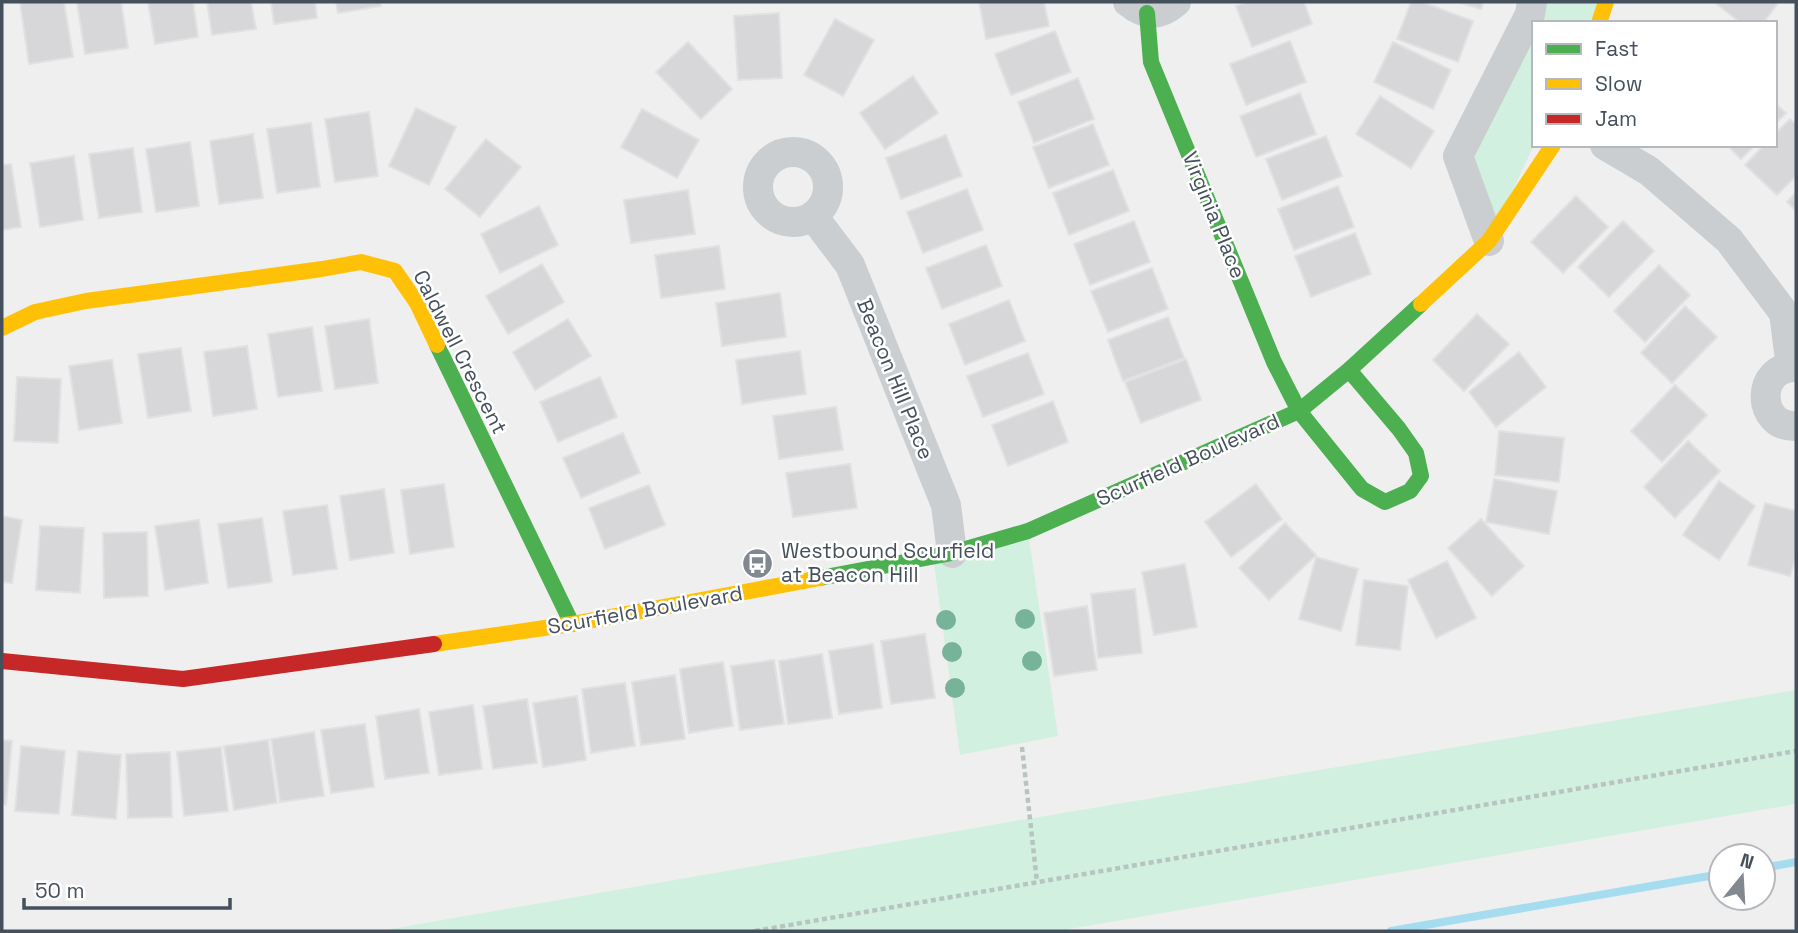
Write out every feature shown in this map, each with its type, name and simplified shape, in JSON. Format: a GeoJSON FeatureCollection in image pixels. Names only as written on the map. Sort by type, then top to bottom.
{"type":"FeatureCollection","features":[{"type":"Feature","properties":{"kind":"street","name":"Virginia Place"},"geometry":{"type":"LineString","coordinates":[[1137,7],[1158,13],[1176,2]]}},
{"type":"Feature","properties":{"kind":"street"},"geometry":{"type":"LineString","coordinates":[[1489,241],[1458,156],[1530,14],[1532,2]]}},
{"type":"Feature","properties":{"kind":"street"},"geometry":{"type":"LineString","coordinates":[[1600,21],[1606,2]]}},
{"type":"Feature","properties":{"kind":"street","name":"Virginia Place"},"geometry":{"type":"LineString","coordinates":[[1137,7],[1152,62],[1274,362],[1299,411],[1362,489],[1385,502],[1410,491],[1421,476],[1416,453],[1349,370]]}},
{"type":"Feature","properties":{"kind":"street","name":"Scurfield Boulevard"},"geometry":{"type":"LineString","coordinates":[[2,662],[183,679],[572,624],[952,553],[1028,531],[1299,411],[1349,370],[1489,241],[1552,147]]}},
{"type":"Feature","properties":{"kind":"street"},"geometry":{"type":"LineString","coordinates":[[1608,147],[1648,171],[1729,240],[1784,313],[1793,367],[1779,371],[1771,378],[1765,397],[1767,408],[1773,417],[1781,424],[1796,426]]}},
{"type":"Feature","properties":{"kind":"street","name":"Beacon Hill Place"},"geometry":{"type":"LineString","coordinates":[[813,216],[850,265],[946,505],[952,553]]}},
{"type":"Feature","properties":{"kind":"street","name":"Caldwell Crescent"},"geometry":{"type":"LineString","coordinates":[[2,328],[35,312],[86,301],[361,262],[395,271],[417,303],[572,624]]}},
{"type":"Feature","properties":{"kind":"path"},"geometry":{"type":"LineString","coordinates":[[1022,747],[1037,882]]}},
{"type":"Feature","properties":{"kind":"path"},"geometry":{"type":"LineString","coordinates":[[755,931],[1796,751]]}},
{"type":"Feature","properties":{"kind":"green space"},"geometry":{"type":"Polygon","coordinates":[[[1532,2],[1606,2],[1600,21],[1532,21],[1533,147],[1489,241],[1458,156],[1532,2]]]}},
{"type":"Feature","properties":{"kind":"green space"},"geometry":{"type":"Polygon","coordinates":[[[1028,531],[1058,736],[960,755],[933,556],[1028,531]]]}},
{"type":"Feature","properties":{"kind":"green space"},"geometry":{"type":"Polygon","coordinates":[[[1796,690],[1796,804],[1058,931],[379,931],[1021,820],[1796,690]]]}},
{"type":"Feature","properties":{"kind":"building"},"geometry":{"type":"Polygon","coordinates":[[[20,2],[64,2],[73,57],[29,64],[20,2]]]}},
{"type":"Feature","properties":{"kind":"building"},"geometry":{"type":"Polygon","coordinates":[[[77,2],[121,2],[128,48],[85,54],[77,2]]]}},
{"type":"Feature","properties":{"kind":"building"},"geometry":{"type":"Polygon","coordinates":[[[148,2],[193,2],[198,37],[155,44],[148,2]]]}},
{"type":"Feature","properties":{"kind":"building"},"geometry":{"type":"Polygon","coordinates":[[[207,2],[251,2],[256,29],[212,35],[207,2]]]}},
{"type":"Feature","properties":{"kind":"building"},"geometry":{"type":"Polygon","coordinates":[[[271,2],[315,2],[317,18],[274,24],[271,2]]]}},
{"type":"Feature","properties":{"kind":"building"},"geometry":{"type":"Polygon","coordinates":[[[336,2],[381,2],[381,6],[338,13],[336,2]]]}},
{"type":"Feature","properties":{"kind":"building"},"geometry":{"type":"Polygon","coordinates":[[[979,2],[1044,2],[1049,26],[986,39],[979,2]]]}},
{"type":"Feature","properties":{"kind":"building"},"geometry":{"type":"Polygon","coordinates":[[[1247,2],[1304,2],[1312,24],[1252,47],[1236,6],[1247,2]]]}},
{"type":"Feature","properties":{"kind":"building"},"geometry":{"type":"Polygon","coordinates":[[[1411,2],[1422,2],[1473,21],[1458,62],[1397,39],[1411,2]]]}},
{"type":"Feature","properties":{"kind":"building"},"geometry":{"type":"Polygon","coordinates":[[[1457,2],[1483,2],[1481,9],[1457,2]]]}},
{"type":"Feature","properties":{"kind":"building"},"geometry":{"type":"Polygon","coordinates":[[[1714,2],[1779,2],[1765,21],[1738,21],[1714,2]]]}},
{"type":"Feature","properties":{"kind":"building"},"geometry":{"type":"Polygon","coordinates":[[[779,13],[782,78],[738,80],[734,16],[779,13]]]}},
{"type":"Feature","properties":{"kind":"building"},"geometry":{"type":"Polygon","coordinates":[[[835,19],[874,40],[843,96],[804,75],[835,19]]]}},
{"type":"Feature","properties":{"kind":"building"},"geometry":{"type":"Polygon","coordinates":[[[1055,31],[1071,72],[1011,95],[995,54],[1055,31]]]}},
{"type":"Feature","properties":{"kind":"building"},"geometry":{"type":"Polygon","coordinates":[[[1290,41],[1306,82],[1246,105],[1230,64],[1290,41]]]}},
{"type":"Feature","properties":{"kind":"building"},"geometry":{"type":"Polygon","coordinates":[[[688,42],[732,89],[701,119],[656,72],[688,42]]]}},
{"type":"Feature","properties":{"kind":"building"},"geometry":{"type":"Polygon","coordinates":[[[1393,42],[1451,70],[1433,109],[1374,82],[1393,42]]]}},
{"type":"Feature","properties":{"kind":"building"},"geometry":{"type":"Polygon","coordinates":[[[913,76],[938,113],[885,149],[860,113],[913,76]]]}},
{"type":"Feature","properties":{"kind":"building"},"geometry":{"type":"Polygon","coordinates":[[[1078,78],[1094,119],[1034,143],[1018,102],[1078,78]]]}},
{"type":"Feature","properties":{"kind":"building"},"geometry":{"type":"Polygon","coordinates":[[[1300,93],[1316,134],[1256,157],[1240,116],[1300,93]]]}},
{"type":"Feature","properties":{"kind":"building"},"geometry":{"type":"Polygon","coordinates":[[[1380,96],[1434,131],[1411,168],[1356,134],[1380,96]]]}},
{"type":"Feature","properties":{"kind":"building"},"geometry":{"type":"Polygon","coordinates":[[[1777,105],[1786,113],[1777,122],[1777,105]]]}},
{"type":"Feature","properties":{"kind":"building"},"geometry":{"type":"Polygon","coordinates":[[[416,108],[456,127],[429,185],[389,166],[416,108]]]}},
{"type":"Feature","properties":{"kind":"building"},"geometry":{"type":"Polygon","coordinates":[[[642,109],[699,140],[677,178],[621,147],[642,109]]]}},
{"type":"Feature","properties":{"kind":"building"},"geometry":{"type":"Polygon","coordinates":[[[369,112],[378,176],[335,182],[325,119],[369,112]]]}},
{"type":"Feature","properties":{"kind":"building"},"geometry":{"type":"Polygon","coordinates":[[[1790,119],[1796,124],[1796,176],[1777,195],[1745,165],[1762,147],[1777,147],[1777,132],[1790,119]]]}},
{"type":"Feature","properties":{"kind":"building"},"geometry":{"type":"Polygon","coordinates":[[[311,123],[320,187],[277,193],[267,129],[311,123]]]}},
{"type":"Feature","properties":{"kind":"building"},"geometry":{"type":"Polygon","coordinates":[[[1093,124],[1109,165],[1049,188],[1033,147],[1093,124]]]}},
{"type":"Feature","properties":{"kind":"building"},"geometry":{"type":"Polygon","coordinates":[[[253,134],[263,198],[219,204],[210,141],[253,134]]]}},
{"type":"Feature","properties":{"kind":"building"},"geometry":{"type":"Polygon","coordinates":[[[946,135],[962,176],[901,199],[886,158],[946,135]]]}},
{"type":"Feature","properties":{"kind":"building"},"geometry":{"type":"Polygon","coordinates":[[[1326,136],[1342,176],[1282,200],[1266,159],[1326,136]]]}},
{"type":"Feature","properties":{"kind":"building"},"geometry":{"type":"Polygon","coordinates":[[[486,139],[521,167],[480,217],[445,189],[486,139]]]}},
{"type":"Feature","properties":{"kind":"building"},"geometry":{"type":"Polygon","coordinates":[[[190,142],[199,206],[156,212],[146,149],[190,142]]]}},
{"type":"Feature","properties":{"kind":"building"},"geometry":{"type":"Polygon","coordinates":[[[1729,147],[1753,147],[1741,159],[1729,147]]]}},
{"type":"Feature","properties":{"kind":"building"},"geometry":{"type":"Polygon","coordinates":[[[133,148],[142,212],[99,218],[89,154],[133,148]]]}},
{"type":"Feature","properties":{"kind":"building"},"geometry":{"type":"Polygon","coordinates":[[[74,156],[83,220],[40,227],[30,163],[74,156]]]}},
{"type":"Feature","properties":{"kind":"building"},"geometry":{"type":"Polygon","coordinates":[[[11,164],[21,227],[2,230],[2,165],[11,164]]]}},
{"type":"Feature","properties":{"kind":"building"},"geometry":{"type":"Polygon","coordinates":[[[1113,170],[1129,211],[1069,235],[1053,193],[1113,170]]]}},
{"type":"Feature","properties":{"kind":"building"},"geometry":{"type":"Polygon","coordinates":[[[1338,186],[1354,227],[1294,250],[1278,209],[1338,186]]]}},
{"type":"Feature","properties":{"kind":"building"},"geometry":{"type":"Polygon","coordinates":[[[967,189],[983,230],[923,253],[907,212],[967,189]]]}},
{"type":"Feature","properties":{"kind":"building"},"geometry":{"type":"Polygon","coordinates":[[[688,190],[695,234],[631,243],[624,200],[688,190]]]}},
{"type":"Feature","properties":{"kind":"building"},"geometry":{"type":"Polygon","coordinates":[[[1796,192],[1796,211],[1787,202],[1796,192]]]}},
{"type":"Feature","properties":{"kind":"building"},"geometry":{"type":"Polygon","coordinates":[[[1576,196],[1608,227],[1563,273],[1531,242],[1576,196]]]}},
{"type":"Feature","properties":{"kind":"building"},"geometry":{"type":"Polygon","coordinates":[[[539,206],[558,245],[500,273],[481,234],[539,206]]]}},
{"type":"Feature","properties":{"kind":"building"},"geometry":{"type":"Polygon","coordinates":[[[1134,221],[1150,262],[1090,285],[1074,244],[1134,221]]]}},
{"type":"Feature","properties":{"kind":"building"},"geometry":{"type":"Polygon","coordinates":[[[1623,221],[1654,251],[1609,297],[1578,267],[1623,221]]]}},
{"type":"Feature","properties":{"kind":"building"},"geometry":{"type":"Polygon","coordinates":[[[1355,233],[1371,274],[1311,297],[1295,256],[1355,233]]]}},
{"type":"Feature","properties":{"kind":"building"},"geometry":{"type":"Polygon","coordinates":[[[986,245],[1002,286],[942,309],[926,268],[986,245]]]}},
{"type":"Feature","properties":{"kind":"building"},"geometry":{"type":"Polygon","coordinates":[[[719,246],[725,289],[661,298],[655,255],[719,246]]]}},
{"type":"Feature","properties":{"kind":"building"},"geometry":{"type":"Polygon","coordinates":[[[542,264],[564,302],[508,334],[486,296],[542,264]]]}},
{"type":"Feature","properties":{"kind":"building"},"geometry":{"type":"Polygon","coordinates":[[[1659,265],[1690,295],[1645,342],[1614,311],[1659,265]]]}},
{"type":"Feature","properties":{"kind":"building"},"geometry":{"type":"Polygon","coordinates":[[[1152,268],[1168,309],[1108,332],[1091,291],[1152,268]]]}},
{"type":"Feature","properties":{"kind":"building"},"geometry":{"type":"Polygon","coordinates":[[[780,293],[786,337],[722,346],[716,303],[780,293]]]}},
{"type":"Feature","properties":{"kind":"building"},"geometry":{"type":"Polygon","coordinates":[[[1009,300],[1025,341],[965,365],[949,324],[1009,300]]]}},
{"type":"Feature","properties":{"kind":"building"},"geometry":{"type":"Polygon","coordinates":[[[1685,306],[1717,337],[1672,383],[1641,353],[1685,306]]]}},
{"type":"Feature","properties":{"kind":"building"},"geometry":{"type":"Polygon","coordinates":[[[1477,314],[1509,344],[1464,391],[1433,360],[1477,314]]]}},
{"type":"Feature","properties":{"kind":"building"},"geometry":{"type":"Polygon","coordinates":[[[1168,317],[1184,358],[1123,381],[1108,340],[1168,317]]]}},
{"type":"Feature","properties":{"kind":"building"},"geometry":{"type":"Polygon","coordinates":[[[369,319],[378,383],[335,389],[325,326],[369,319]]]}},
{"type":"Feature","properties":{"kind":"building"},"geometry":{"type":"Polygon","coordinates":[[[568,319],[591,356],[535,390],[513,352],[568,319]]]}},
{"type":"Feature","properties":{"kind":"building"},"geometry":{"type":"Polygon","coordinates":[[[312,327],[322,391],[278,397],[268,334],[312,327]]]}},
{"type":"Feature","properties":{"kind":"building"},"geometry":{"type":"Polygon","coordinates":[[[247,346],[257,409],[213,416],[204,352],[247,346]]]}},
{"type":"Feature","properties":{"kind":"building"},"geometry":{"type":"Polygon","coordinates":[[[181,348],[191,411],[148,418],[138,354],[181,348]]]}},
{"type":"Feature","properties":{"kind":"building"},"geometry":{"type":"Polygon","coordinates":[[[800,351],[806,394],[742,404],[736,360],[800,351]]]}},
{"type":"Feature","properties":{"kind":"building"},"geometry":{"type":"Polygon","coordinates":[[[1519,352],[1546,387],[1496,427],[1469,392],[1519,352]]]}},
{"type":"Feature","properties":{"kind":"building"},"geometry":{"type":"Polygon","coordinates":[[[1028,353],[1044,394],[983,417],[967,376],[1028,353]]]}},
{"type":"Feature","properties":{"kind":"building"},"geometry":{"type":"Polygon","coordinates":[[[1186,359],[1201,400],[1141,423],[1125,382],[1186,359]]]}},
{"type":"Feature","properties":{"kind":"building"},"geometry":{"type":"Polygon","coordinates":[[[112,360],[122,423],[79,430],[69,366],[112,360]]]}},
{"type":"Feature","properties":{"kind":"building"},"geometry":{"type":"Polygon","coordinates":[[[17,377],[61,379],[58,443],[14,441],[17,377]]]}},
{"type":"Feature","properties":{"kind":"building"},"geometry":{"type":"Polygon","coordinates":[[[600,377],[617,417],[558,442],[540,402],[600,377]]]}},
{"type":"Feature","properties":{"kind":"building"},"geometry":{"type":"Polygon","coordinates":[[[1675,385],[1707,415],[1662,462],[1631,431],[1675,385]]]}},
{"type":"Feature","properties":{"kind":"building"},"geometry":{"type":"Polygon","coordinates":[[[1053,401],[1068,442],[1008,466],[992,425],[1053,401]]]}},
{"type":"Feature","properties":{"kind":"building"},"geometry":{"type":"Polygon","coordinates":[[[836,407],[843,450],[779,459],[773,416],[836,407]]]}},
{"type":"Feature","properties":{"kind":"building"},"geometry":{"type":"Polygon","coordinates":[[[1499,431],[1564,438],[1559,482],[1495,475],[1499,431]]]}},
{"type":"Feature","properties":{"kind":"building"},"geometry":{"type":"Polygon","coordinates":[[[623,433],[640,473],[581,498],[563,458],[623,433]]]}},
{"type":"Feature","properties":{"kind":"building"},"geometry":{"type":"Polygon","coordinates":[[[1688,441],[1720,471],[1675,518],[1644,487],[1688,441]]]}},
{"type":"Feature","properties":{"kind":"building"},"geometry":{"type":"Polygon","coordinates":[[[850,464],[857,508],[793,517],[786,473],[850,464]]]}},
{"type":"Feature","properties":{"kind":"building"},"geometry":{"type":"Polygon","coordinates":[[[1494,479],[1557,491],[1549,534],[1486,522],[1494,479]]]}},
{"type":"Feature","properties":{"kind":"building"},"geometry":{"type":"Polygon","coordinates":[[[1719,481],[1755,506],[1719,560],[1683,535],[1719,481]]]}},
{"type":"Feature","properties":{"kind":"building"},"geometry":{"type":"Polygon","coordinates":[[[444,484],[454,547],[410,554],[401,490],[444,484]]]}},
{"type":"Feature","properties":{"kind":"building"},"geometry":{"type":"Polygon","coordinates":[[[1256,484],[1282,519],[1231,557],[1205,522],[1256,484]]]}},
{"type":"Feature","properties":{"kind":"building"},"geometry":{"type":"Polygon","coordinates":[[[649,485],[665,525],[605,549],[589,508],[649,485]]]}},
{"type":"Feature","properties":{"kind":"building"},"geometry":{"type":"Polygon","coordinates":[[[384,489],[394,553],[350,560],[340,496],[384,489]]]}},
{"type":"Feature","properties":{"kind":"building"},"geometry":{"type":"Polygon","coordinates":[[[1765,503],[1796,511],[1796,556],[1790,576],[1748,565],[1765,503]]]}},
{"type":"Feature","properties":{"kind":"building"},"geometry":{"type":"Polygon","coordinates":[[[327,505],[337,569],[293,575],[283,511],[327,505]]]}},
{"type":"Feature","properties":{"kind":"building"},"geometry":{"type":"Polygon","coordinates":[[[2,516],[22,520],[12,583],[2,582],[2,516]]]}},
{"type":"Feature","properties":{"kind":"building"},"geometry":{"type":"Polygon","coordinates":[[[262,518],[272,582],[228,588],[218,524],[262,518]]]}},
{"type":"Feature","properties":{"kind":"building"},"geometry":{"type":"Polygon","coordinates":[[[1481,519],[1524,566],[1492,596],[1448,548],[1481,519]]]}},
{"type":"Feature","properties":{"kind":"building"},"geometry":{"type":"Polygon","coordinates":[[[199,520],[208,583],[165,590],[155,526],[199,520]]]}},
{"type":"Feature","properties":{"kind":"building"},"geometry":{"type":"Polygon","coordinates":[[[1285,523],[1316,555],[1269,600],[1239,568],[1285,523]]]}},
{"type":"Feature","properties":{"kind":"building"},"geometry":{"type":"Polygon","coordinates":[[[40,526],[84,528],[80,593],[36,590],[40,526]]]}},
{"type":"Feature","properties":{"kind":"building"},"geometry":{"type":"Polygon","coordinates":[[[147,532],[148,596],[104,598],[103,533],[147,532]]]}},
{"type":"Feature","properties":{"kind":"building"},"geometry":{"type":"Polygon","coordinates":[[[1316,557],[1358,569],[1341,631],[1299,619],[1316,557]]]}},
{"type":"Feature","properties":{"kind":"building"},"geometry":{"type":"Polygon","coordinates":[[[1447,561],[1476,618],[1436,638],[1408,580],[1447,561]]]}},
{"type":"Feature","properties":{"kind":"building"},"geometry":{"type":"Polygon","coordinates":[[[1185,564],[1197,627],[1154,635],[1142,572],[1185,564]]]}},
{"type":"Feature","properties":{"kind":"building"},"geometry":{"type":"Polygon","coordinates":[[[1364,580],[1408,586],[1400,650],[1356,645],[1364,580]]]}},
{"type":"Feature","properties":{"kind":"building"},"geometry":{"type":"Polygon","coordinates":[[[1135,589],[1142,653],[1098,658],[1091,594],[1135,589]]]}},
{"type":"Feature","properties":{"kind":"building"},"geometry":{"type":"Polygon","coordinates":[[[1087,606],[1097,670],[1054,676],[1044,613],[1087,606]]]}},
{"type":"Feature","properties":{"kind":"building"},"geometry":{"type":"Polygon","coordinates":[[[925,634],[935,698],[891,704],[881,641],[925,634]]]}},
{"type":"Feature","properties":{"kind":"building"},"geometry":{"type":"Polygon","coordinates":[[[873,644],[882,708],[839,714],[829,651],[873,644]]]}},
{"type":"Feature","properties":{"kind":"building"},"geometry":{"type":"Polygon","coordinates":[[[822,654],[832,718],[788,724],[779,661],[822,654]]]}},
{"type":"Feature","properties":{"kind":"building"},"geometry":{"type":"Polygon","coordinates":[[[774,660],[784,724],[740,730],[731,666],[774,660]]]}},
{"type":"Feature","properties":{"kind":"building"},"geometry":{"type":"Polygon","coordinates":[[[723,662],[733,726],[689,733],[680,669],[723,662]]]}},
{"type":"Feature","properties":{"kind":"building"},"geometry":{"type":"Polygon","coordinates":[[[675,675],[685,739],[641,745],[632,682],[675,675]]]}},
{"type":"Feature","properties":{"kind":"building"},"geometry":{"type":"Polygon","coordinates":[[[625,683],[635,746],[591,753],[582,689],[625,683]]]}},
{"type":"Feature","properties":{"kind":"building"},"geometry":{"type":"Polygon","coordinates":[[[577,696],[586,760],[543,767],[533,703],[577,696]]]}},
{"type":"Feature","properties":{"kind":"building"},"geometry":{"type":"Polygon","coordinates":[[[527,699],[537,763],[493,769],[483,706],[527,699]]]}},
{"type":"Feature","properties":{"kind":"building"},"geometry":{"type":"Polygon","coordinates":[[[473,705],[482,769],[439,775],[429,712],[473,705]]]}},
{"type":"Feature","properties":{"kind":"building"},"geometry":{"type":"Polygon","coordinates":[[[419,709],[429,773],[385,779],[376,716],[419,709]]]}},
{"type":"Feature","properties":{"kind":"building"},"geometry":{"type":"Polygon","coordinates":[[[365,724],[374,787],[331,793],[321,730],[365,724]]]}},
{"type":"Feature","properties":{"kind":"building"},"geometry":{"type":"Polygon","coordinates":[[[314,732],[324,796],[280,802],[271,739],[314,732]]]}},
{"type":"Feature","properties":{"kind":"building"},"geometry":{"type":"Polygon","coordinates":[[[2,740],[12,741],[6,805],[2,804],[2,740]]]}},
{"type":"Feature","properties":{"kind":"building"},"geometry":{"type":"Polygon","coordinates":[[[268,740],[277,803],[234,810],[224,746],[268,740]]]}},
{"type":"Feature","properties":{"kind":"building"},"geometry":{"type":"Polygon","coordinates":[[[21,746],[65,751],[59,814],[15,811],[21,746]]]}},
{"type":"Feature","properties":{"kind":"building"},"geometry":{"type":"Polygon","coordinates":[[[221,747],[228,811],[184,816],[177,752],[221,747]]]}},
{"type":"Feature","properties":{"kind":"building"},"geometry":{"type":"Polygon","coordinates":[[[78,751],[121,755],[116,819],[72,815],[78,751]]]}},
{"type":"Feature","properties":{"kind":"building"},"geometry":{"type":"Polygon","coordinates":[[[170,752],[172,817],[128,818],[126,754],[170,752]]]}},
{"type":"Feature","properties":{"kind":"waterway"},"geometry":{"type":"LineString","coordinates":[[1777,865],[1796,862]]}},
{"type":"Feature","properties":{"kind":"waterway"},"geometry":{"type":"LineString","coordinates":[[1391,931],[1707,876]]}},
{"type":"Feature","properties":{"kind":"traffic: fast"},"geometry":{"type":"LineString","coordinates":[[1147,13],[1151,62],[1274,362],[1299,411],[1362,489],[1385,502],[1410,491],[1421,476],[1416,453],[1349,370]]}},
{"type":"Feature","properties":{"kind":"traffic: fast"},"geometry":{"type":"LineString","coordinates":[[820,578],[952,553],[1028,531],[1299,411],[1349,370],[1421,304]]}},
{"type":"Feature","properties":{"kind":"traffic: fast"},"geometry":{"type":"LineString","coordinates":[[437,345],[572,624]]}},
{"type":"Feature","properties":{"kind":"traffic: slow"},"geometry":{"type":"LineString","coordinates":[[1600,21],[1606,2]]}},
{"type":"Feature","properties":{"kind":"traffic: slow"},"geometry":{"type":"LineString","coordinates":[[1421,304],[1489,241],[1552,147]]}},
{"type":"Feature","properties":{"kind":"traffic: slow"},"geometry":{"type":"LineString","coordinates":[[2,328],[35,312],[86,301],[361,262],[395,271],[417,303],[437,345]]}},
{"type":"Feature","properties":{"kind":"traffic: slow"},"geometry":{"type":"LineString","coordinates":[[434,644],[572,624],[820,578]]}},
{"type":"Feature","properties":{"kind":"traffic: jam"},"geometry":{"type":"LineString","coordinates":[[2,661],[183,679],[434,644]]}},
{"type":"Feature","properties":{"kind":"place","name":"Westbound Scurfield at Beacon Hill"},"geometry":{"type":"Point","coordinates":[758,563]}}]}
